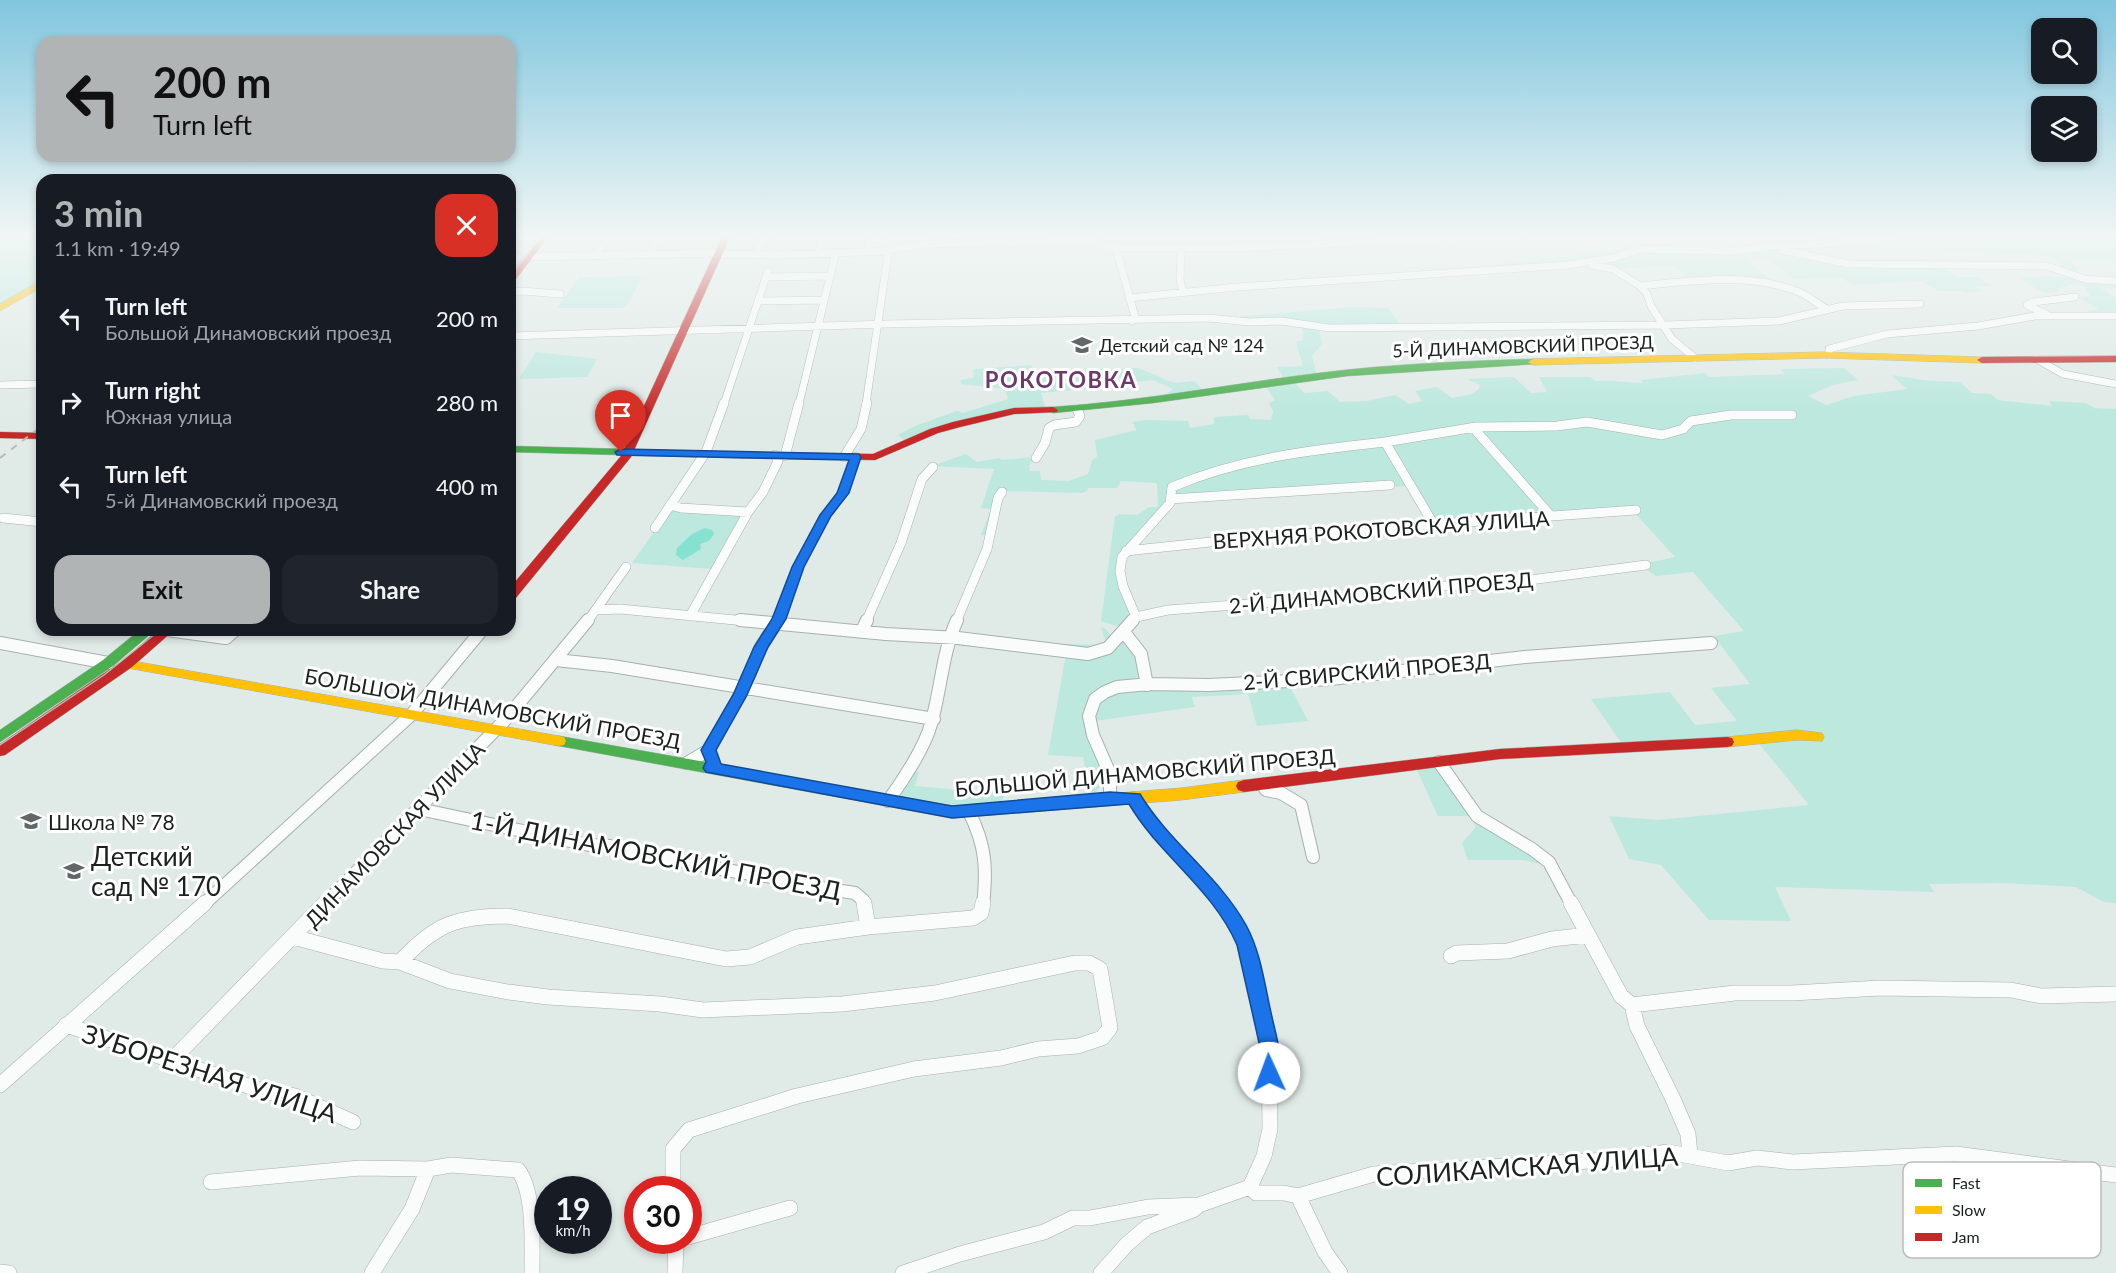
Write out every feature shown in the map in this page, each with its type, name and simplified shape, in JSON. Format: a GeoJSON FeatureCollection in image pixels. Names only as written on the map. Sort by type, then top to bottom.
{"type":"FeatureCollection","features":[{"type":"Feature","properties":{"kind":"street"},"geometry":{"type":"LineString","coordinates":[[0,308],[19,296]]}},
{"type":"Feature","properties":{"kind":"street"},"geometry":{"type":"LineString","coordinates":[[516,589],[628,453],[698,296]]}},
{"type":"Feature","properties":{"kind":"street"},"geometry":{"type":"LineString","coordinates":[[655,528],[704,455],[760,296]]}},
{"type":"Feature","properties":{"kind":"street"},"geometry":{"type":"LineString","coordinates":[[690,616],[748,512],[775,471],[826,296]]}},
{"type":"Feature","properties":{"kind":"street"},"geometry":{"type":"LineString","coordinates":[[687,763],[709,750],[775,623],[798,567],[826,515],[843,493],[850,457],[850,443],[860,433],[883,296]]}},
{"type":"Feature","properties":{"kind":"street"},"geometry":{"type":"LineString","coordinates":[[1132,321],[1135,317],[1129,298],[1143,296]]}},
{"type":"Feature","properties":{"kind":"street"},"geometry":{"type":"LineString","coordinates":[[1648,296],[1651,306],[1672,339],[1695,358]]}},
{"type":"Feature","properties":{"kind":"street"},"geometry":{"type":"LineString","coordinates":[[1805,296],[1827,309]]}},
{"type":"Feature","properties":{"kind":"street"},"geometry":{"type":"LineString","coordinates":[[2049,315],[2027,305],[2033,302],[2075,297]]}},
{"type":"Feature","properties":{"kind":"street"},"geometry":{"type":"LineString","coordinates":[[758,301],[825,300]]}},
{"type":"Feature","properties":{"kind":"street"},"geometry":{"type":"LineString","coordinates":[[516,336],[1217,318],[1248,322],[1281,321],[1329,328],[1665,325],[1779,321],[1843,306],[1920,304]]}},
{"type":"Feature","properties":{"kind":"street","name":"5-Й ДИНАМОВСКИЙ ПРОЕЗД"},"geometry":{"type":"LineString","coordinates":[[1829,355],[1829,349],[1887,334],[1978,326],[2049,315],[2116,316]]}},
{"type":"Feature","properties":{"kind":"street","name":"5-Й ДИНАМОВСКИЙ ПРОЕЗД"},"geometry":{"type":"LineString","coordinates":[[516,449],[875,457],[912,440],[957,424],[1028,409],[1077,409],[1391,368],[1481,363],[1829,355],[2040,361],[2116,359]]}},
{"type":"Feature","properties":{"kind":"street","name":"5-Й ДИНАМОВСКИЙ ПРОЕЗД"},"geometry":{"type":"LineString","coordinates":[[2040,361],[2059,373],[2116,384]]}},
{"type":"Feature","properties":{"kind":"street"},"geometry":{"type":"LineString","coordinates":[[0,385],[36,384]]}},
{"type":"Feature","properties":{"kind":"street"},"geometry":{"type":"LineString","coordinates":[[1036,458],[1045,443],[1049,428],[1076,422],[1080,416],[1077,409]]}},
{"type":"Feature","properties":{"kind":"street"},"geometry":{"type":"LineString","coordinates":[[596,610],[620,609],[949,638],[1088,654],[1108,648],[1136,616],[1132,614],[1122,582],[1120,565],[1126,551],[1170,503],[1172,487],[1203,473],[1273,455],[1384,442],[1476,427],[1557,426],[1587,422],[1662,435],[1683,429],[1691,421],[1731,415],[1792,416]]}},
{"type":"Feature","properties":{"kind":"street"},"geometry":{"type":"LineString","coordinates":[[1476,427],[1477,432],[1551,516]]}},
{"type":"Feature","properties":{"kind":"street"},"geometry":{"type":"LineString","coordinates":[[0,435],[36,436]]}},
{"type":"Feature","properties":{"kind":"street"},"geometry":{"type":"LineString","coordinates":[[1384,442],[1434,525]]}},
{"type":"Feature","properties":{"kind":"street"},"geometry":{"type":"LineString","coordinates":[[862,631],[901,543],[922,479],[933,467]]}},
{"type":"Feature","properties":{"kind":"street"},"geometry":{"type":"LineString","coordinates":[[1170,499],[1390,485]]}},
{"type":"Feature","properties":{"kind":"street"},"geometry":{"type":"LineString","coordinates":[[888,801],[901,783],[934,718],[949,638],[987,549],[1002,492]]}},
{"type":"Feature","properties":{"kind":"street"},"geometry":{"type":"LineString","coordinates":[[669,505],[689,509],[748,512]]}},
{"type":"Feature","properties":{"kind":"street","name":"ВЕРХНЯЯ РОКОТОВСКАЯ УЛИЦА"},"geometry":{"type":"LineString","coordinates":[[1126,551],[1235,539],[1636,510]]}},
{"type":"Feature","properties":{"kind":"street"},"geometry":{"type":"LineString","coordinates":[[3,518],[36,521]]}},
{"type":"Feature","properties":{"kind":"street","name":"2-Й ДИНАМОВСКИЙ ПРОЕЗД"},"geometry":{"type":"LineString","coordinates":[[1136,616],[1168,610],[1345,597],[1430,586],[1483,586],[1646,565]]}},
{"type":"Feature","properties":{"kind":"street","name":"ДИНАМОВСКАЯ УЛИЦА"},"geometry":{"type":"LineString","coordinates":[[171,1060],[497,729],[596,610],[626,567]]}},
{"type":"Feature","properties":{"kind":"street"},"geometry":{"type":"LineString","coordinates":[[1124,632],[1141,654],[1147,685]]}},
{"type":"Feature","properties":{"kind":"street"},"geometry":{"type":"LineString","coordinates":[[0,737],[108,663],[141,636]]}},
{"type":"Feature","properties":{"kind":"street"},"geometry":{"type":"LineString","coordinates":[[0,751],[127,664],[160,636]]}},
{"type":"Feature","properties":{"kind":"street"},"geometry":{"type":"LineString","coordinates":[[0,1085],[240,872],[412,714],[477,636]]}},
{"type":"Feature","properties":{"kind":"street","name":"2-Й СВИРСКИЙ ПРОЕЗД"},"geometry":{"type":"LineString","coordinates":[[1110,798],[1112,787],[1110,771],[1091,729],[1089,710],[1092,702],[1101,693],[1112,688],[1320,680],[1482,660],[1607,649],[1675,648],[1711,643]]}},
{"type":"Feature","properties":{"kind":"street"},"geometry":{"type":"LineString","coordinates":[[0,644],[108,663]]}},
{"type":"Feature","properties":{"kind":"street"},"geometry":{"type":"LineString","coordinates":[[556,660],[612,666],[934,718]]}},
{"type":"Feature","properties":{"kind":"street","name":"БОЛЬШОЙ ДИНАМОВСКИЙ ПРОЕЗД"},"geometry":{"type":"LineString","coordinates":[[127,664],[952,812],[1263,785],[1500,754],[1709,744],[1797,735],[1817,737]]}},
{"type":"Feature","properties":{"kind":"street"},"geometry":{"type":"LineString","coordinates":[[709,750],[714,762],[711,768]]}},
{"type":"Feature","properties":{"kind":"street"},"geometry":{"type":"LineString","coordinates":[[1439,762],[1475,814],[1486,823],[1533,848],[1549,862],[1621,996],[1632,1005],[1637,1026],[1688,1134],[1690,1155]]}},
{"type":"Feature","properties":{"kind":"street"},"geometry":{"type":"LineString","coordinates":[[1263,785],[1266,790],[1281,793],[1301,805],[1312,857]]}},
{"type":"Feature","properties":{"kind":"street"},"geometry":{"type":"LineString","coordinates":[[903,1273],[960,1254],[1044,1232],[1073,1218],[1090,1218],[1148,1207],[1199,1205],[1250,1186],[1264,1156],[1270,1129],[1269,1047],[1246,945],[1239,929],[1213,891],[1158,834],[1134,798]]}},
{"type":"Feature","properties":{"kind":"street","name":"1-Й ДИНАМОВСКИЙ ПРОЕЗД"},"geometry":{"type":"LineString","coordinates":[[419,809],[490,826],[589,845],[610,846],[725,870],[792,880],[814,887],[855,893],[863,900],[868,927]]}},
{"type":"Feature","properties":{"kind":"street"},"geometry":{"type":"LineString","coordinates":[[400,962],[441,924],[455,920],[494,916],[508,916],[726,959],[750,957],[797,937],[868,927],[973,918],[981,913],[983,906],[981,841],[977,825],[969,812]]}},
{"type":"Feature","properties":{"kind":"street"},"geometry":{"type":"LineString","coordinates":[[1451,956],[1457,953],[1508,951],[1552,939],[1587,935]]}},
{"type":"Feature","properties":{"kind":"street"},"geometry":{"type":"LineString","coordinates":[[293,937],[383,961],[400,962],[450,981],[508,992],[548,997],[660,1004],[703,1010],[842,1004],[934,993],[1075,963],[1089,963],[1100,969],[1110,1028],[1102,1038],[1078,1046],[1038,1049],[1001,1058],[914,1069],[797,1096],[689,1130],[675,1140],[672,1150],[673,1176]]}},
{"type":"Feature","properties":{"kind":"street"},"geometry":{"type":"LineString","coordinates":[[1632,1005],[1735,993],[1792,993],[1880,988],[2011,990],[2041,996],[2116,994]]}},
{"type":"Feature","properties":{"kind":"street","name":"ЗУБОРЕЗНАЯ УЛИЦА"},"geometry":{"type":"LineString","coordinates":[[66,1025],[221,1075],[266,1092],[295,1096],[353,1122]]}},
{"type":"Feature","properties":{"kind":"street","name":"СОЛИКАМСКАЯ УЛИЦА"},"geometry":{"type":"LineString","coordinates":[[1298,1196],[1374,1174],[1606,1160],[1668,1152],[1728,1163],[1757,1158],[1793,1162],[1956,1154],[2017,1162]]}},
{"type":"Feature","properties":{"kind":"street"},"geometry":{"type":"LineString","coordinates":[[211,1182],[360,1168],[428,1169],[450,1165],[518,1170],[525,1177],[531,1230],[532,1273]]}},
{"type":"Feature","properties":{"kind":"street"},"geometry":{"type":"LineString","coordinates":[[372,1273],[408,1213],[426,1178],[428,1169]]}},
{"type":"Feature","properties":{"kind":"street","name":"СОЛИКАМСКАЯ УЛИЦА"},"geometry":{"type":"LineString","coordinates":[[2101,1173],[2116,1175]]}},
{"type":"Feature","properties":{"kind":"street"},"geometry":{"type":"LineString","coordinates":[[1250,1186],[1256,1193],[1284,1193],[1298,1196],[1325,1252],[1340,1273]]}},
{"type":"Feature","properties":{"kind":"street"},"geometry":{"type":"LineString","coordinates":[[1101,1273],[1127,1244],[1147,1227],[1193,1210],[1199,1205]]}},
{"type":"Feature","properties":{"kind":"street"},"geometry":{"type":"LineString","coordinates":[[702,1233],[790,1208]]}},
{"type":"Feature","properties":{"kind":"street"},"geometry":{"type":"LineString","coordinates":[[675,1273],[676,1254]]}},
{"type":"Feature","properties":{"kind":"street"},"geometry":{"type":"LineString","coordinates":[[0,1272],[9,1273]]}},
{"type":"Feature","properties":{"kind":"shaded area"},"geometry":{"type":"Polygon","coordinates":[[[0,296],[13,296],[0,304],[0,296]]]}},
{"type":"Feature","properties":{"kind":"shaded area"},"geometry":{"type":"Polygon","coordinates":[[[565,296],[632,296],[629,303],[622,308],[557,308],[565,296]]]}},
{"type":"Feature","properties":{"kind":"shaded area"},"geometry":{"type":"Polygon","coordinates":[[[2089,296],[2113,296],[2116,299],[2116,316],[2095,315],[2087,311],[2100,309],[2080,299],[2089,296]]]}},
{"type":"Feature","properties":{"kind":"shaded area"},"geometry":{"type":"Polygon","coordinates":[[[1353,307],[1388,308],[1401,326],[1328,327],[1226,318],[1353,307]]]}},
{"type":"Feature","properties":{"kind":"shaded area"},"geometry":{"type":"Polygon","coordinates":[[[1302,325],[1319,328],[1322,344],[1312,356],[1317,375],[1285,380],[1277,367],[1303,366],[1296,342],[1303,340],[1302,325]]]}},
{"type":"Feature","properties":{"kind":"shaded area"},"geometry":{"type":"Polygon","coordinates":[[[536,352],[597,359],[587,377],[519,379],[536,352]]]}},
{"type":"Feature","properties":{"kind":"shaded area"},"geometry":{"type":"Polygon","coordinates":[[[1031,365],[1033,371],[1138,368],[1174,383],[1194,381],[1204,391],[1163,397],[1173,389],[1153,380],[1128,383],[1124,377],[1085,384],[1087,389],[1041,393],[1045,407],[1028,408],[905,441],[898,435],[915,426],[957,411],[963,413],[1008,399],[1005,389],[961,384],[960,380],[973,378],[974,369],[1031,365]]]}},
{"type":"Feature","properties":{"kind":"shaded area"},"geometry":{"type":"Polygon","coordinates":[[[1844,368],[1858,380],[1833,385],[1808,396],[1826,405],[1854,396],[1907,389],[1891,375],[1930,381],[1960,382],[1972,393],[1991,394],[1998,400],[2052,406],[2049,401],[2086,403],[2094,408],[2116,409],[2116,903],[2104,902],[2076,887],[2004,883],[1929,884],[1934,892],[1775,887],[1791,921],[1709,920],[1661,865],[1629,859],[1609,816],[1658,820],[1809,805],[1757,741],[1622,744],[1591,699],[1670,692],[1695,725],[1737,721],[1711,688],[1750,684],[1714,636],[1744,631],[1693,572],[1656,576],[1643,567],[1643,564],[1675,557],[1634,512],[1435,526],[1410,488],[1405,486],[1176,501],[1120,554],[1115,572],[1129,614],[1122,625],[1116,626],[1101,621],[1115,516],[1118,514],[1137,515],[1149,507],[1158,507],[1157,483],[1121,481],[1117,488],[1088,488],[1082,493],[1001,491],[986,536],[981,535],[991,509],[981,508],[994,469],[932,466],[966,454],[977,462],[1000,458],[1001,460],[1034,457],[1029,466],[1030,471],[1040,471],[1041,480],[1069,481],[1088,474],[1092,460],[1097,457],[1095,440],[1137,430],[1132,422],[1188,421],[1190,428],[1214,424],[1214,417],[1248,415],[1250,419],[1271,420],[1273,412],[1269,403],[1275,400],[1265,386],[1293,382],[1305,393],[1328,391],[1340,402],[1367,401],[1395,395],[1409,404],[1422,401],[1415,391],[1437,387],[1452,398],[1472,394],[1479,389],[1480,385],[1467,379],[1514,377],[1531,393],[1547,392],[1539,377],[1590,377],[1596,381],[1643,383],[1641,380],[1705,373],[1709,377],[1785,374],[1780,369],[1844,368]]]}},
{"type":"Feature","properties":{"kind":"shaded area"},"geometry":{"type":"Polygon","coordinates":[[[671,508],[743,515],[713,569],[632,563],[671,508]]]}},
{"type":"Feature","properties":{"kind":"shaded area"},"geometry":{"type":"Polygon","coordinates":[[[705,528],[712,530],[714,534],[709,541],[700,544],[701,549],[683,560],[676,555],[677,548],[692,534],[705,528]]]}},
{"type":"Feature","properties":{"kind":"shaded area"},"geometry":{"type":"Polygon","coordinates":[[[1101,627],[1106,629],[1111,636],[1129,644],[1143,672],[1127,683],[1097,693],[1085,706],[1085,717],[1103,770],[1098,789],[1090,796],[1083,757],[1048,755],[1066,654],[951,645],[952,641],[1103,645],[1105,640],[1101,627]]]}},
{"type":"Feature","properties":{"kind":"shaded area"},"geometry":{"type":"Polygon","coordinates":[[[1289,685],[1308,721],[1257,726],[1248,694],[1192,697],[1195,707],[1094,721],[1099,701],[1116,690],[1289,685]]]}},
{"type":"Feature","properties":{"kind":"shaded area"},"geometry":{"type":"Polygon","coordinates":[[[1438,767],[1464,804],[1549,866],[1524,860],[1468,860],[1462,843],[1476,827],[1470,816],[1438,816],[1416,768],[1438,767]]]}},
{"type":"Feature","properties":{"kind":"shaded area"},"geometry":{"type":"Polygon","coordinates":[[[912,770],[919,772],[915,786],[1004,794],[1002,803],[953,809],[903,798],[900,795],[912,770]]]}},
{"type":"Feature","properties":{"kind":"tram line"},"geometry":{"type":"LineString","coordinates":[[0,745],[104,675],[153,636]]}},
{"type":"Feature","properties":{"kind":"railway"},"geometry":{"type":"LineString","coordinates":[[0,458],[36,431]]}},
{"type":"Feature","properties":{"kind":"traffic: fast"},"geometry":{"type":"LineString","coordinates":[[1053,410],[1153,400],[1347,373],[1426,366],[1533,362]]}},
{"type":"Feature","properties":{"kind":"traffic: fast"},"geometry":{"type":"LineString","coordinates":[[516,449],[735,455]]}},
{"type":"Feature","properties":{"kind":"traffic: fast"},"geometry":{"type":"LineString","coordinates":[[0,737],[108,663],[141,636]]}},
{"type":"Feature","properties":{"kind":"traffic: fast"},"geometry":{"type":"LineString","coordinates":[[559,741],[902,803]]}},
{"type":"Feature","properties":{"kind":"traffic: slow"},"geometry":{"type":"LineString","coordinates":[[0,308],[19,296]]}},
{"type":"Feature","properties":{"kind":"traffic: slow"},"geometry":{"type":"LineString","coordinates":[[1533,362],[1824,355],[1982,360]]}},
{"type":"Feature","properties":{"kind":"traffic: slow"},"geometry":{"type":"LineString","coordinates":[[127,664],[559,741]]}},
{"type":"Feature","properties":{"kind":"traffic: slow"},"geometry":{"type":"LineString","coordinates":[[1727,742],[1797,735],[1817,737]]}},
{"type":"Feature","properties":{"kind":"traffic: slow"},"geometry":{"type":"LineString","coordinates":[[902,803],[953,812],[1181,794],[1244,786]]}},
{"type":"Feature","properties":{"kind":"traffic: jam"},"geometry":{"type":"LineString","coordinates":[[516,589],[626,457],[699,296]]}},
{"type":"Feature","properties":{"kind":"traffic: jam"},"geometry":{"type":"LineString","coordinates":[[1982,360],[2116,359]]}},
{"type":"Feature","properties":{"kind":"traffic: jam"},"geometry":{"type":"LineString","coordinates":[[735,455],[875,457],[934,431],[957,424],[1014,411],[1053,410]]}},
{"type":"Feature","properties":{"kind":"traffic: jam"},"geometry":{"type":"LineString","coordinates":[[0,435],[36,436]]}},
{"type":"Feature","properties":{"kind":"traffic: jam"},"geometry":{"type":"LineString","coordinates":[[0,751],[127,664],[160,636]]}},
{"type":"Feature","properties":{"kind":"traffic: jam"},"geometry":{"type":"LineString","coordinates":[[1244,786],[1500,754],[1727,742]]}},
{"type":"Feature","properties":{"kind":"place","name":"Детский сад № 124"},"geometry":{"type":"Point","coordinates":[1082,345]}},
{"type":"Feature","properties":{"kind":"place","name":"Школа № 78"},"geometry":{"type":"Point","coordinates":[31,821]}},
{"type":"Feature","properties":{"kind":"place","name":"Детский сад № 170"},"geometry":{"type":"Point","coordinates":[74,871]}},
{"type":"Feature","properties":{"kind":"district","name":"РОКОТОВКА"},"geometry":{"type":"Point","coordinates":[1061,379]}},
{"type":"Feature","properties":{"kind":"route"},"geometry":{"type":"LineString","coordinates":[[621,452],[855,457],[843,493],[826,515],[812,540],[798,567],[779,619],[761,647],[740,695],[709,750],[714,762],[711,768],[952,812],[1110,798],[1134,798],[1149,823],[1213,891],[1239,929],[1246,945],[1269,1047],[1269,1073]]}}]}
